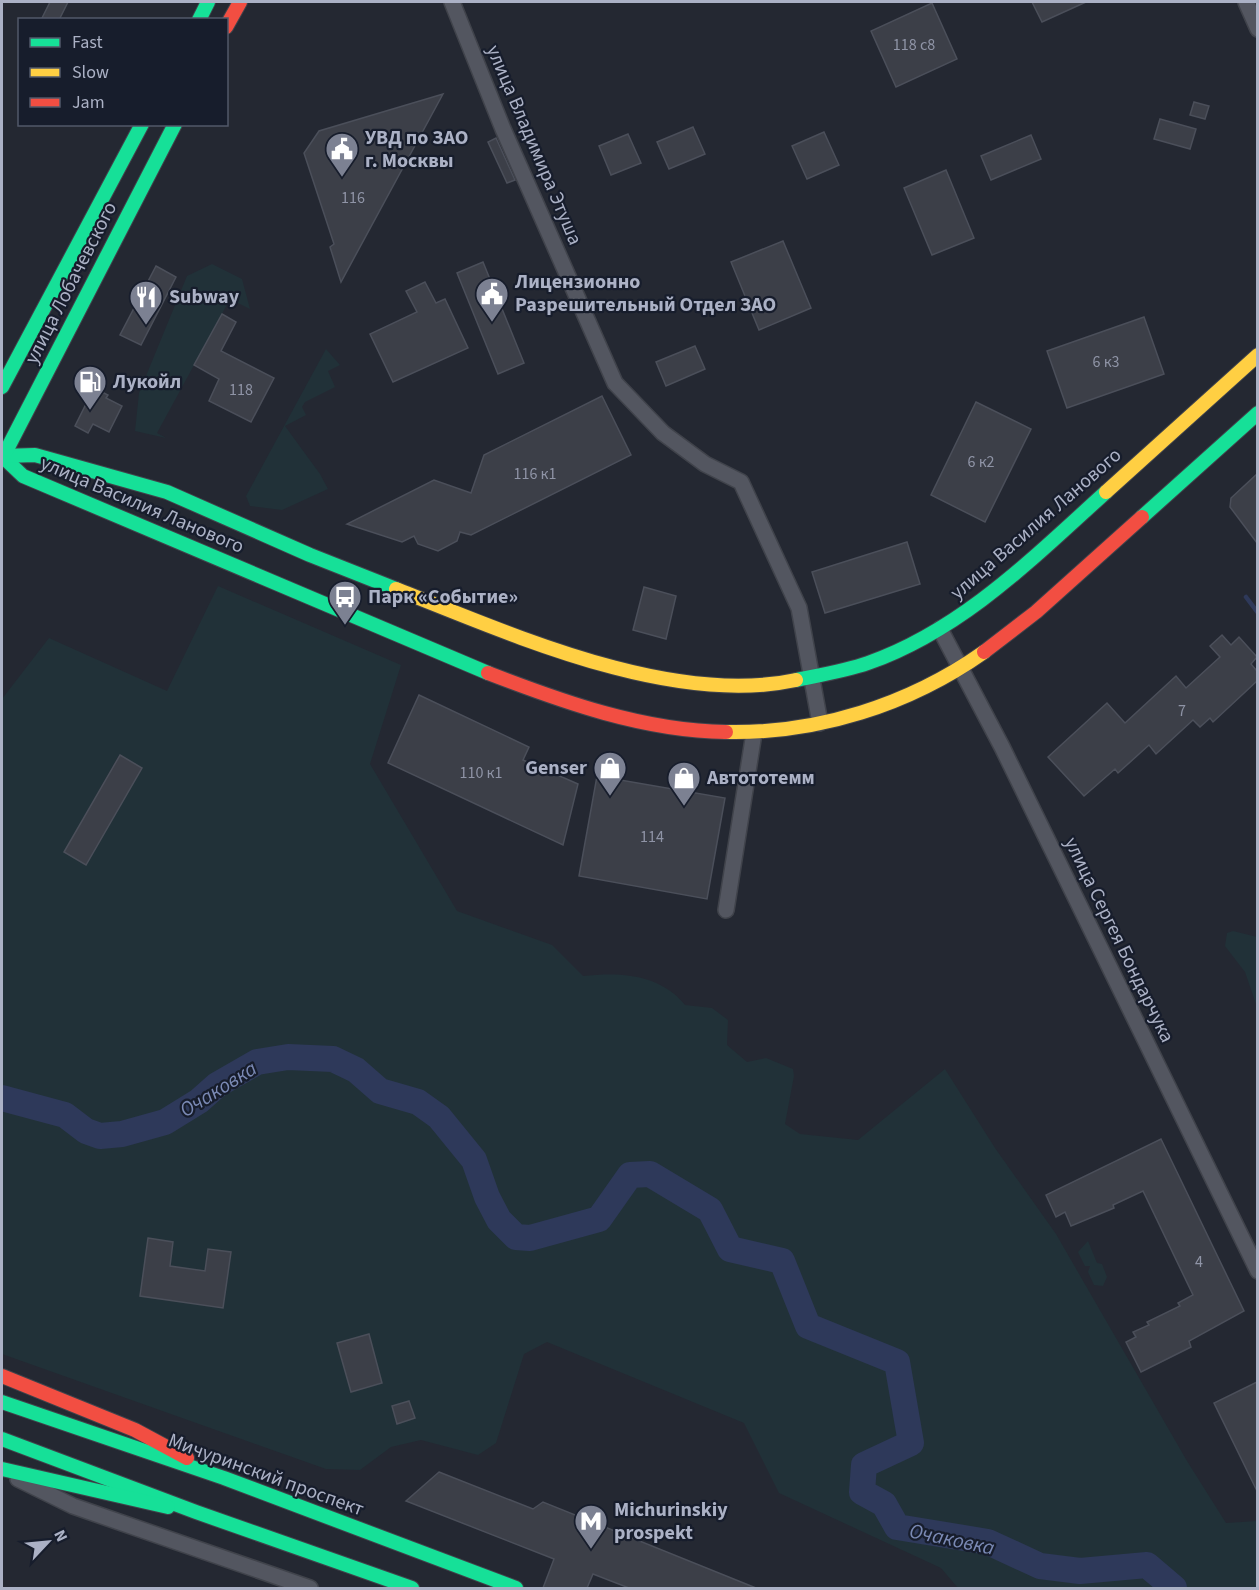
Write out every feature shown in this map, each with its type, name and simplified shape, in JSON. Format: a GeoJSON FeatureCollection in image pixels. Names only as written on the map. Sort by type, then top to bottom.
{"type":"FeatureCollection","features":[{"type":"Feature","properties":{"kind":"street"},"geometry":{"type":"LineString","coordinates":[[200,18],[208,2]]}},
{"type":"Feature","properties":{"kind":"street"},"geometry":{"type":"LineString","coordinates":[[228,23],[240,2]]}},
{"type":"Feature","properties":{"kind":"street","name":"улица Владимира Этуша"},"geometry":{"type":"LineString","coordinates":[[452,2],[503,129],[615,383],[663,433],[705,464],[741,482],[799,608],[820,723]]}},
{"type":"Feature","properties":{"kind":"street"},"geometry":{"type":"LineString","coordinates":[[1246,2],[1257,29]]}},
{"type":"Feature","properties":{"kind":"street","name":"улица Лобачевского"},"geometry":{"type":"LineString","coordinates":[[2,387],[141,126]]}},
{"type":"Feature","properties":{"kind":"street","name":"улица Лобачевского"},"geometry":{"type":"LineString","coordinates":[[2,457],[174,126]]}},
{"type":"Feature","properties":{"kind":"street","name":"улица Василия Ланового"},"geometry":{"type":"LineString","coordinates":[[2,457],[35,455],[167,492],[310,555],[496,628],[599,663],[686,683],[739,686],[811,678],[870,662],[940,629],[992,593],[1029,562],[1257,355]]}},
{"type":"Feature","properties":{"kind":"street","name":"улица Василия Ланового"},"geometry":{"type":"LineString","coordinates":[[2,457],[23,476],[436,652],[598,711],[680,729],[754,733],[820,723],[864,711],[923,688],[961,668],[1064,587],[1257,413]]}},
{"type":"Feature","properties":{"kind":"street","name":"улица Сергея Бондарчука"},"geometry":{"type":"LineString","coordinates":[[940,629],[1257,1271]]}},
{"type":"Feature","properties":{"kind":"street"},"geometry":{"type":"LineString","coordinates":[[726,910],[754,733]]}},
{"type":"Feature","properties":{"kind":"street"},"geometry":{"type":"LineString","coordinates":[[2,1376],[135,1430],[224,1478]]}},
{"type":"Feature","properties":{"kind":"street","name":"Мичуринский проспект"},"geometry":{"type":"LineString","coordinates":[[2,1402],[224,1478],[516,1588]]}},
{"type":"Feature","properties":{"kind":"street"},"geometry":{"type":"LineString","coordinates":[[2,1439],[196,1512],[412,1588]]}},
{"type":"Feature","properties":{"kind":"street"},"geometry":{"type":"LineString","coordinates":[[2,1470],[132,1501],[196,1512]]}},
{"type":"Feature","properties":{"kind":"street"},"geometry":{"type":"LineString","coordinates":[[2,1470],[73,1506],[310,1588]]}},
{"type":"Feature","properties":{"kind":"shaded area"},"geometry":{"type":"Polygon","coordinates":[[[212,264],[242,279],[250,309],[230,299],[157,433],[166,438],[135,431],[139,393],[187,276],[212,264]]]}},
{"type":"Feature","properties":{"kind":"shaded area"},"geometry":{"type":"Polygon","coordinates":[[[326,349],[340,365],[328,371],[335,387],[305,402],[302,407],[306,415],[285,426],[320,474],[328,489],[282,510],[250,506],[246,496],[326,349]]]}},
{"type":"Feature","properties":{"kind":"shaded area"},"geometry":{"type":"Polygon","coordinates":[[[218,586],[401,665],[370,764],[457,911],[552,945],[583,976],[611,974],[639,977],[664,987],[685,1005],[712,1008],[728,1020],[727,1045],[747,1062],[766,1058],[793,1069],[794,1076],[785,1124],[800,1134],[858,1140],[945,1069],[995,1148],[1056,1234],[1187,1461],[1226,1523],[1257,1521],[1257,1588],[958,1588],[941,1568],[779,1493],[744,1423],[547,1342],[524,1354],[496,1443],[478,1455],[421,1440],[391,1447],[360,1470],[326,1469],[2,1354],[2,699],[49,638],[167,691],[218,586]],[[119,755],[64,852],[86,865],[142,768],[119,755]],[[369,1335],[337,1343],[351,1392],[382,1383],[369,1335]]]}},
{"type":"Feature","properties":{"kind":"shaded area"},"geometry":{"type":"Polygon","coordinates":[[[1233,931],[1257,937],[1257,1007],[1245,972],[1225,946],[1227,933],[1233,931]]]}},
{"type":"Feature","properties":{"kind":"shaded area"},"geometry":{"type":"Polygon","coordinates":[[[1088,1241],[1097,1263],[1102,1264],[1107,1277],[1103,1286],[1094,1285],[1088,1272],[1090,1266],[1085,1266],[1078,1252],[1088,1241]]]}},
{"type":"Feature","properties":{"kind":"building"},"geometry":{"type":"Polygon","coordinates":[[[50,2],[68,2],[60,18],[42,18],[50,2]]]}},
{"type":"Feature","properties":{"kind":"building"},"geometry":{"type":"Polygon","coordinates":[[[1032,2],[1086,2],[1042,22],[1032,2]]]}},
{"type":"Feature","properties":{"kind":"building"},"geometry":{"type":"Polygon","coordinates":[[[932,3],[957,59],[896,87],[871,31],[932,3]]]}},
{"type":"Feature","properties":{"kind":"building"},"geometry":{"type":"Polygon","coordinates":[[[443,94],[341,282],[330,247],[334,244],[304,153],[319,131],[443,94]]]}},
{"type":"Feature","properties":{"kind":"building"},"geometry":{"type":"Polygon","coordinates":[[[1194,102],[1209,106],[1205,119],[1190,115],[1194,102]]]}},
{"type":"Feature","properties":{"kind":"building"},"geometry":{"type":"Polygon","coordinates":[[[1160,119],[1196,129],[1190,149],[1154,139],[1160,119]]]}},
{"type":"Feature","properties":{"kind":"building"},"geometry":{"type":"Polygon","coordinates":[[[693,127],[705,154],[669,169],[657,142],[693,127]]]}},
{"type":"Feature","properties":{"kind":"building"},"geometry":{"type":"Polygon","coordinates":[[[824,132],[839,165],[807,179],[792,146],[824,132]]]}},
{"type":"Feature","properties":{"kind":"building"},"geometry":{"type":"Polygon","coordinates":[[[628,134],[641,163],[611,175],[599,146],[628,134]]]}},
{"type":"Feature","properties":{"kind":"building"},"geometry":{"type":"Polygon","coordinates":[[[1031,135],[1041,159],[991,180],[981,156],[1031,135]]]}},
{"type":"Feature","properties":{"kind":"building"},"geometry":{"type":"Polygon","coordinates":[[[496,138],[515,180],[507,183],[488,142],[496,138]]]}},
{"type":"Feature","properties":{"kind":"building"},"geometry":{"type":"Polygon","coordinates":[[[946,170],[974,238],[932,255],[904,188],[946,170]]]}},
{"type":"Feature","properties":{"kind":"building"},"geometry":{"type":"Polygon","coordinates":[[[783,241],[811,308],[759,330],[731,262],[783,241]]]}},
{"type":"Feature","properties":{"kind":"building","name":"Лицензионно Разрешительный Отдел ЗАО"},"geometry":{"type":"Polygon","coordinates":[[[483,262],[524,363],[498,374],[457,273],[483,262]]]}},
{"type":"Feature","properties":{"kind":"building"},"geometry":{"type":"Polygon","coordinates":[[[156,266],[176,277],[141,345],[120,335],[156,266]]]}},
{"type":"Feature","properties":{"kind":"building"},"geometry":{"type":"Polygon","coordinates":[[[425,282],[436,303],[445,299],[468,348],[393,382],[370,334],[417,312],[406,291],[425,282]]]}},
{"type":"Feature","properties":{"kind":"building"},"geometry":{"type":"Polygon","coordinates":[[[222,314],[236,322],[221,351],[274,378],[251,422],[209,401],[219,379],[194,365],[222,314]]]}},
{"type":"Feature","properties":{"kind":"building"},"geometry":{"type":"Polygon","coordinates":[[[1144,317],[1164,374],[1067,408],[1047,351],[1144,317]]]}},
{"type":"Feature","properties":{"kind":"building"},"geometry":{"type":"Polygon","coordinates":[[[695,346],[705,369],[666,386],[656,362],[695,346]]]}},
{"type":"Feature","properties":{"kind":"building"},"geometry":{"type":"Polygon","coordinates":[[[94,388],[108,395],[106,398],[122,406],[109,432],[93,424],[88,433],[75,426],[94,388]]]}},
{"type":"Feature","properties":{"kind":"building"},"geometry":{"type":"Polygon","coordinates":[[[602,396],[631,455],[471,535],[460,532],[457,541],[438,551],[418,544],[414,536],[402,542],[347,524],[434,480],[471,493],[484,455],[602,396]]]}},
{"type":"Feature","properties":{"kind":"building"},"geometry":{"type":"Polygon","coordinates":[[[976,402],[1031,429],[985,522],[931,495],[976,402]]]}},
{"type":"Feature","properties":{"kind":"building"},"geometry":{"type":"Polygon","coordinates":[[[1257,474],[1257,543],[1230,507],[1231,498],[1257,474]]]}},
{"type":"Feature","properties":{"kind":"building"},"geometry":{"type":"Polygon","coordinates":[[[907,542],[920,584],[825,613],[812,572],[907,542]]]}},
{"type":"Feature","properties":{"kind":"building"},"geometry":{"type":"Polygon","coordinates":[[[644,587],[676,596],[666,639],[633,630],[644,587]]]}},
{"type":"Feature","properties":{"kind":"building"},"geometry":{"type":"Polygon","coordinates":[[[1222,635],[1231,645],[1239,637],[1257,657],[1251,664],[1257,671],[1257,681],[1213,722],[1210,718],[1200,727],[1193,720],[1156,754],[1149,745],[1118,773],[1115,769],[1084,796],[1048,757],[1107,703],[1125,723],[1176,676],[1186,688],[1220,657],[1210,646],[1222,635]]]}},
{"type":"Feature","properties":{"kind":"building"},"geometry":{"type":"Polygon","coordinates":[[[419,695],[529,747],[523,760],[578,784],[563,845],[388,763],[419,695]]]}},
{"type":"Feature","properties":{"kind":"building"},"geometry":{"type":"Polygon","coordinates":[[[120,755],[142,768],[86,865],[64,852],[120,755]]]}},
{"type":"Feature","properties":{"kind":"building"},"geometry":{"type":"Polygon","coordinates":[[[597,776],[725,798],[707,899],[579,876],[597,776]]]}},
{"type":"Feature","properties":{"kind":"building"},"geometry":{"type":"Polygon","coordinates":[[[1161,1139],[1244,1311],[1189,1341],[1191,1347],[1141,1372],[1126,1342],[1136,1337],[1133,1332],[1149,1325],[1147,1322],[1180,1306],[1178,1303],[1193,1295],[1143,1191],[1113,1205],[1114,1208],[1071,1226],[1065,1212],[1056,1217],[1046,1195],[1161,1139]]]}},
{"type":"Feature","properties":{"kind":"building"},"geometry":{"type":"Polygon","coordinates":[[[148,1238],[173,1242],[170,1266],[205,1271],[208,1249],[231,1252],[223,1308],[140,1296],[148,1238]]]}},
{"type":"Feature","properties":{"kind":"building"},"geometry":{"type":"Polygon","coordinates":[[[369,1334],[382,1383],[351,1392],[337,1343],[369,1334]]]}},
{"type":"Feature","properties":{"kind":"building"},"geometry":{"type":"Polygon","coordinates":[[[1257,1382],[1257,1491],[1214,1403],[1257,1382]]]}},
{"type":"Feature","properties":{"kind":"building"},"geometry":{"type":"Polygon","coordinates":[[[409,1401],[415,1418],[397,1424],[392,1406],[409,1401]]]}},
{"type":"Feature","properties":{"kind":"building"},"geometry":{"type":"Polygon","coordinates":[[[439,1472],[533,1509],[543,1502],[756,1588],[629,1588],[593,1574],[587,1588],[543,1588],[554,1559],[406,1501],[439,1472]]]}},
{"type":"Feature","properties":{"kind":"waterway"},"geometry":{"type":"LineString","coordinates":[[1246,597],[1258,613]]}},
{"type":"Feature","properties":{"kind":"waterway","name":"Очаковка"},"geometry":{"type":"LineString","coordinates":[[2,1098],[65,1115],[86,1131],[100,1136],[122,1134],[165,1122],[199,1101],[217,1085],[257,1062],[288,1057],[333,1059],[356,1070],[380,1091],[418,1102],[439,1117],[474,1160],[487,1197],[499,1220],[516,1237],[530,1238],[599,1219],[630,1175],[650,1174],[710,1210],[730,1249],[782,1261],[808,1326],[897,1362],[911,1443],[864,1465],[862,1492],[884,1504],[897,1527],[988,1542],[1040,1566],[1080,1571],[1147,1565],[1174,1588]]}},
{"type":"Feature","properties":{"kind":"traffic: fast"},"geometry":{"type":"LineString","coordinates":[[200,18],[208,2]]}},
{"type":"Feature","properties":{"kind":"traffic: fast"},"geometry":{"type":"LineString","coordinates":[[2,387],[141,126]]}},
{"type":"Feature","properties":{"kind":"traffic: fast"},"geometry":{"type":"LineString","coordinates":[[2,459],[174,126]]}},
{"type":"Feature","properties":{"kind":"traffic: fast"},"geometry":{"type":"LineString","coordinates":[[1142,517],[1258,413]]}},
{"type":"Feature","properties":{"kind":"traffic: fast"},"geometry":{"type":"LineString","coordinates":[[3,456],[35,455],[167,492],[310,555],[396,589]]}},
{"type":"Feature","properties":{"kind":"traffic: fast"},"geometry":{"type":"LineString","coordinates":[[2,456],[23,476],[488,673]]}},
{"type":"Feature","properties":{"kind":"traffic: fast"},"geometry":{"type":"LineString","coordinates":[[796,680],[868,663],[935,632],[995,590],[1106,492]]}},
{"type":"Feature","properties":{"kind":"traffic: fast"},"geometry":{"type":"LineString","coordinates":[[2,1402],[224,1478],[516,1588]]}},
{"type":"Feature","properties":{"kind":"traffic: fast"},"geometry":{"type":"LineString","coordinates":[[2,1439],[196,1512],[412,1588]]}},
{"type":"Feature","properties":{"kind":"traffic: fast"},"geometry":{"type":"LineString","coordinates":[[2,1469],[168,1507]]}},
{"type":"Feature","properties":{"kind":"traffic: slow"},"geometry":{"type":"LineString","coordinates":[[1106,492],[1258,355]]}},
{"type":"Feature","properties":{"kind":"traffic: slow"},"geometry":{"type":"LineString","coordinates":[[396,589],[540,645],[592,662],[645,675],[697,684],[748,686],[796,680]]}},
{"type":"Feature","properties":{"kind":"traffic: slow"},"geometry":{"type":"LineString","coordinates":[[726,732],[794,728],[861,713],[925,687],[984,652]]}},
{"type":"Feature","properties":{"kind":"traffic: jam"},"geometry":{"type":"LineString","coordinates":[[228,23],[240,2]]}},
{"type":"Feature","properties":{"kind":"traffic: jam"},"geometry":{"type":"LineString","coordinates":[[984,652],[1036,612],[1142,517]]}},
{"type":"Feature","properties":{"kind":"traffic: jam"},"geometry":{"type":"LineString","coordinates":[[488,673],[575,704],[634,721],[726,732]]}},
{"type":"Feature","properties":{"kind":"traffic: jam"},"geometry":{"type":"LineString","coordinates":[[2,1376],[135,1430],[187,1458]]}},
{"type":"Feature","properties":{"kind":"place","name":"УВД по ЗАО г. Москвы"},"geometry":{"type":"Point","coordinates":[342,178]}},
{"type":"Feature","properties":{"kind":"place","name":"Лицензионно Разрешительный Отдел ЗАО"},"geometry":{"type":"Point","coordinates":[492,323]}},
{"type":"Feature","properties":{"kind":"place","name":"Subway"},"geometry":{"type":"Point","coordinates":[146,326]}},
{"type":"Feature","properties":{"kind":"place","name":"Лукойл"},"geometry":{"type":"Point","coordinates":[90,411]}},
{"type":"Feature","properties":{"kind":"place","name":"Парк «Событие»"},"geometry":{"type":"Point","coordinates":[345,626]}},
{"type":"Feature","properties":{"kind":"place","name":"Genser"},"geometry":{"type":"Point","coordinates":[610,797]}},
{"type":"Feature","properties":{"kind":"place","name":"Автототемм"},"geometry":{"type":"Point","coordinates":[684,807]}},
{"type":"Feature","properties":{"kind":"place","name":"Michurinskiy prospekt"},"geometry":{"type":"Point","coordinates":[591,1550]}}]}
